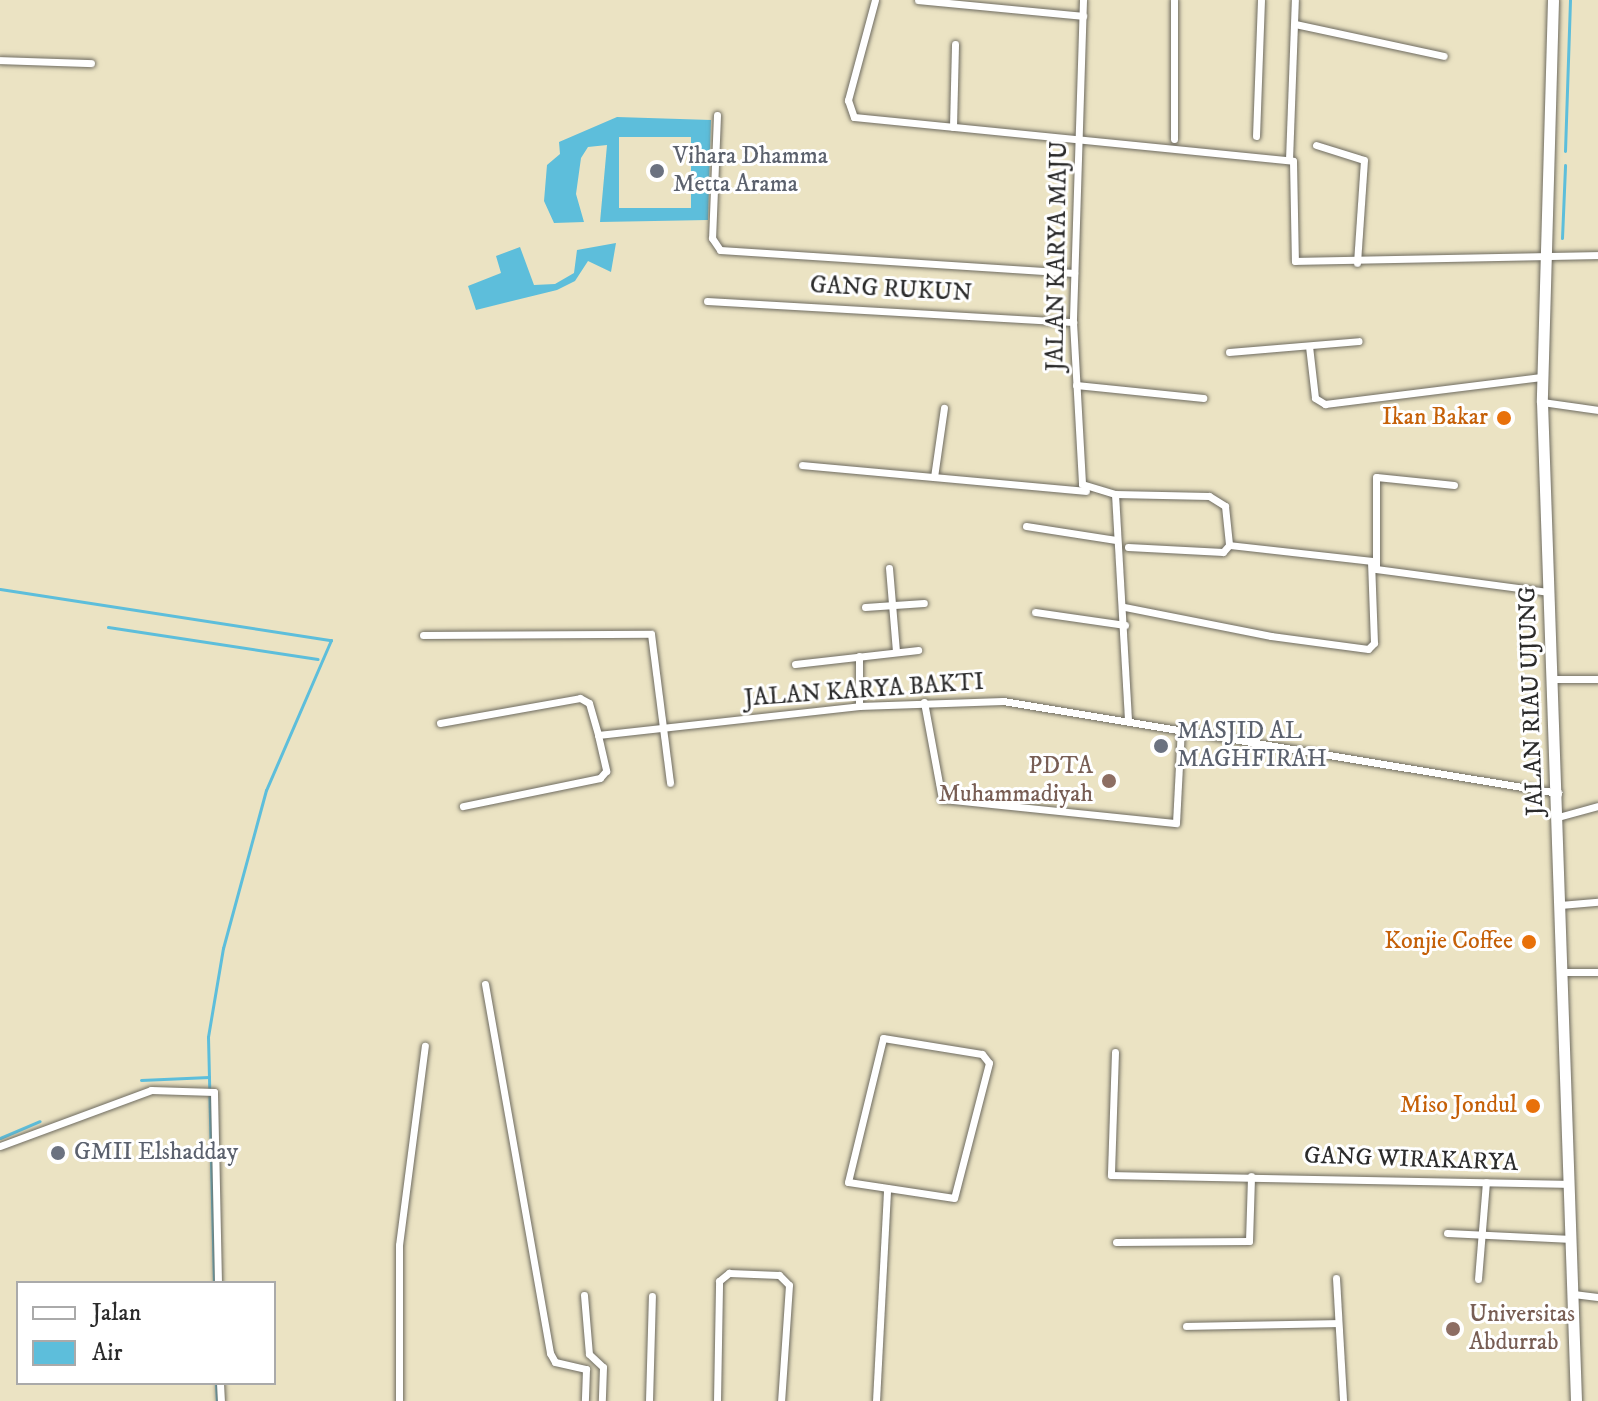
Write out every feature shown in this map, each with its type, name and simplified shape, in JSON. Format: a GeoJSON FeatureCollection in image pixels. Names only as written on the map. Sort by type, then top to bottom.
{"type":"FeatureCollection","features":[{"type":"Feature","properties":{"kind":"main road","name":"JALAN RIAU UJUNG"},"geometry":{"type":"LineString","coordinates":[[1553,0],[1542,402],[1558,793],[1576,1401]]}},
{"type":"Feature","properties":{"kind":"street"},"geometry":{"type":"LineString","coordinates":[[875,0],[847,110],[859,118],[1289,160]]}},
{"type":"Feature","properties":{"kind":"street"},"geometry":{"type":"LineString","coordinates":[[918,0],[1083,16]]}},
{"type":"Feature","properties":{"kind":"street","name":"JALAN KARYA MAJU"},"geometry":{"type":"LineString","coordinates":[[1083,0],[1073,322],[1082,484],[1088,491]]}},
{"type":"Feature","properties":{"kind":"street"},"geometry":{"type":"LineString","coordinates":[[1174,0],[1174,139]]}},
{"type":"Feature","properties":{"kind":"street"},"geometry":{"type":"LineString","coordinates":[[1256,136],[1261,0]]}},
{"type":"Feature","properties":{"kind":"street"},"geometry":{"type":"LineString","coordinates":[[1295,0],[1289,160],[1295,167],[1292,258],[1357,263],[1546,253],[1598,255]]}},
{"type":"Feature","properties":{"kind":"street"},"geometry":{"type":"LineString","coordinates":[[1295,24],[1444,56]]}},
{"type":"Feature","properties":{"kind":"street"},"geometry":{"type":"LineString","coordinates":[[953,127],[955,44]]}},
{"type":"Feature","properties":{"kind":"street"},"geometry":{"type":"LineString","coordinates":[[0,60],[91,63]]}},
{"type":"Feature","properties":{"kind":"street"},"geometry":{"type":"LineString","coordinates":[[717,115],[712,238],[720,250],[1074,273]]}},
{"type":"Feature","properties":{"kind":"street"},"geometry":{"type":"LineString","coordinates":[[1316,145],[1363,157],[1357,263]]}},
{"type":"Feature","properties":{"kind":"street","name":"GANG RUKUN"},"geometry":{"type":"LineString","coordinates":[[707,301],[1073,322]]}},
{"type":"Feature","properties":{"kind":"street"},"geometry":{"type":"LineString","coordinates":[[1229,352],[1359,341]]}},
{"type":"Feature","properties":{"kind":"street"},"geometry":{"type":"LineString","coordinates":[[1309,346],[1315,398],[1325,404],[1543,377]]}},
{"type":"Feature","properties":{"kind":"street"},"geometry":{"type":"LineString","coordinates":[[1076,385],[1203,398]]}},
{"type":"Feature","properties":{"kind":"street"},"geometry":{"type":"LineString","coordinates":[[1542,402],[1598,410]]}},
{"type":"Feature","properties":{"kind":"street"},"geometry":{"type":"LineString","coordinates":[[934,477],[944,408]]}},
{"type":"Feature","properties":{"kind":"street"},"geometry":{"type":"LineString","coordinates":[[802,465],[1115,494],[1216,497],[1225,506],[1229,547]]}},
{"type":"Feature","properties":{"kind":"street"},"geometry":{"type":"LineString","coordinates":[[1124,607],[1271,636],[1368,649],[1374,643],[1371,561],[1376,477],[1454,485]]}},
{"type":"Feature","properties":{"kind":"street"},"geometry":{"type":"LineString","coordinates":[[1115,494],[1116,540],[1124,607],[1128,720]]}},
{"type":"Feature","properties":{"kind":"street"},"geometry":{"type":"LineString","coordinates":[[1026,526],[1116,540]]}},
{"type":"Feature","properties":{"kind":"street"},"geometry":{"type":"LineString","coordinates":[[1128,547],[1229,547],[1371,561],[1380,571],[1549,592]]}},
{"type":"Feature","properties":{"kind":"street"},"geometry":{"type":"LineString","coordinates":[[889,568],[896,652]]}},
{"type":"Feature","properties":{"kind":"street"},"geometry":{"type":"LineString","coordinates":[[865,607],[924,603]]}},
{"type":"Feature","properties":{"kind":"street"},"geometry":{"type":"LineString","coordinates":[[1035,612],[1125,625]]}},
{"type":"Feature","properties":{"kind":"street"},"geometry":{"type":"LineString","coordinates":[[423,635],[650,634],[666,728],[670,783]]}},
{"type":"Feature","properties":{"kind":"street"},"geometry":{"type":"LineString","coordinates":[[795,664],[918,650]]}},
{"type":"Feature","properties":{"kind":"street"},"geometry":{"type":"LineString","coordinates":[[859,656],[859,706]]}},
{"type":"Feature","properties":{"kind":"street"},"geometry":{"type":"LineString","coordinates":[[1551,679],[1598,679]]}},
{"type":"Feature","properties":{"kind":"street"},"geometry":{"type":"LineString","coordinates":[[440,723],[580,698],[589,703],[598,735],[606,771],[600,778],[463,806]]}},
{"type":"Feature","properties":{"kind":"street","name":"JALAN KARYA BAKTI"},"geometry":{"type":"LineString","coordinates":[[598,735],[859,706],[1003,701],[1181,727],[1558,793]]}},
{"type":"Feature","properties":{"kind":"street"},"geometry":{"type":"LineString","coordinates":[[924,702],[942,799],[1176,823],[1181,727]]}},
{"type":"Feature","properties":{"kind":"street"},"geometry":{"type":"LineString","coordinates":[[1558,817],[1598,806]]}},
{"type":"Feature","properties":{"kind":"street"},"geometry":{"type":"LineString","coordinates":[[1560,905],[1598,902]]}},
{"type":"Feature","properties":{"kind":"street"},"geometry":{"type":"LineString","coordinates":[[1563,972],[1598,972]]}},
{"type":"Feature","properties":{"kind":"street"},"geometry":{"type":"LineString","coordinates":[[485,984],[550,1353],[555,1362],[586,1369],[585,1401]]}},
{"type":"Feature","properties":{"kind":"street"},"geometry":{"type":"LineString","coordinates":[[889,1037],[982,1054],[989,1063],[957,1194],[949,1200],[887,1188],[846,1178],[878,1043],[889,1037]]}},
{"type":"Feature","properties":{"kind":"street"},"geometry":{"type":"LineString","coordinates":[[399,1401],[399,1245],[425,1046]]}},
{"type":"Feature","properties":{"kind":"street","name":"GANG WIRAKARYA"},"geometry":{"type":"LineString","coordinates":[[1115,1052],[1111,1175],[1570,1184]]}},
{"type":"Feature","properties":{"kind":"street"},"geometry":{"type":"LineString","coordinates":[[0,1146],[151,1090],[210,1091],[218,1281]]}},
{"type":"Feature","properties":{"kind":"street"},"geometry":{"type":"LineString","coordinates":[[1116,1242],[1249,1241],[1251,1176]]}},
{"type":"Feature","properties":{"kind":"street"},"geometry":{"type":"LineString","coordinates":[[1478,1279],[1478,1234],[1486,1182]]}},
{"type":"Feature","properties":{"kind":"street"},"geometry":{"type":"LineString","coordinates":[[876,1401],[887,1188]]}},
{"type":"Feature","properties":{"kind":"street"},"geometry":{"type":"LineString","coordinates":[[1447,1233],[1572,1239]]}},
{"type":"Feature","properties":{"kind":"street"},"geometry":{"type":"LineString","coordinates":[[717,1401],[719,1281],[729,1273],[779,1275],[789,1285],[781,1401]]}},
{"type":"Feature","properties":{"kind":"street"},"geometry":{"type":"LineString","coordinates":[[1336,1278],[1343,1401]]}},
{"type":"Feature","properties":{"kind":"street"},"geometry":{"type":"LineString","coordinates":[[1573,1294],[1598,1297]]}},
{"type":"Feature","properties":{"kind":"street"},"geometry":{"type":"LineString","coordinates":[[584,1295],[589,1354],[603,1367],[602,1401]]}},
{"type":"Feature","properties":{"kind":"street"},"geometry":{"type":"LineString","coordinates":[[649,1401],[652,1296]]}},
{"type":"Feature","properties":{"kind":"street"},"geometry":{"type":"LineString","coordinates":[[1186,1326],[1338,1323]]}},
{"type":"Feature","properties":{"kind":"water"},"geometry":{"type":"Polygon","coordinates":[[[617,117],[711,120],[708,220],[600,222],[607,145],[588,147],[581,158],[576,194],[584,222],[554,223],[544,201],[547,165],[560,154],[559,142],[617,117]],[[619,137],[619,208],[691,208],[691,137],[619,137]]]}},
{"type":"Feature","properties":{"kind":"water"},"geometry":{"type":"Polygon","coordinates":[[[616,243],[611,272],[588,261],[575,281],[557,290],[476,310],[468,286],[501,273],[496,256],[520,247],[534,285],[555,284],[574,273],[577,250],[616,243]]]}},
{"type":"Feature","properties":{"kind":"waterway"},"geometry":{"type":"LineString","coordinates":[[1565,151],[1570,0]]}},
{"type":"Feature","properties":{"kind":"waterway"},"geometry":{"type":"LineString","coordinates":[[1562,238],[1565,165]]}},
{"type":"Feature","properties":{"kind":"waterway"},"geometry":{"type":"LineString","coordinates":[[0,589],[331,640],[266,790],[223,948],[208,1037],[214,1281]]}},
{"type":"Feature","properties":{"kind":"waterway"},"geometry":{"type":"LineString","coordinates":[[108,627],[318,659]]}},
{"type":"Feature","properties":{"kind":"waterway"},"geometry":{"type":"LineString","coordinates":[[141,1080],[209,1077]]}},
{"type":"Feature","properties":{"kind":"waterway"},"geometry":{"type":"LineString","coordinates":[[0,1138],[40,1121]]}},
{"type":"Feature","properties":{"kind":"waterway"},"geometry":{"type":"LineString","coordinates":[[216,1385],[217,1401]]}},
{"type":"Feature","properties":{"kind":"place","name":"Vihara Dhamma Metta Arama"},"geometry":{"type":"Point","coordinates":[657,171]}},
{"type":"Feature","properties":{"kind":"place","name":"Ikan Bakar"},"geometry":{"type":"Point","coordinates":[1504,418]}},
{"type":"Feature","properties":{"kind":"place","name":"MASJID AL MAGHFIRAH"},"geometry":{"type":"Point","coordinates":[1161,746]}},
{"type":"Feature","properties":{"kind":"place","name":"PDTA Muhammadiyah"},"geometry":{"type":"Point","coordinates":[1109,781]}},
{"type":"Feature","properties":{"kind":"place","name":"Konjie Coffee"},"geometry":{"type":"Point","coordinates":[1529,942]}},
{"type":"Feature","properties":{"kind":"place","name":"Miso Jondul"},"geometry":{"type":"Point","coordinates":[1533,1106]}},
{"type":"Feature","properties":{"kind":"place","name":"GMII Elshadday"},"geometry":{"type":"Point","coordinates":[58,1153]}},
{"type":"Feature","properties":{"kind":"place","name":"Universitas Abdurrab"},"geometry":{"type":"Point","coordinates":[1453,1329]}}]}
